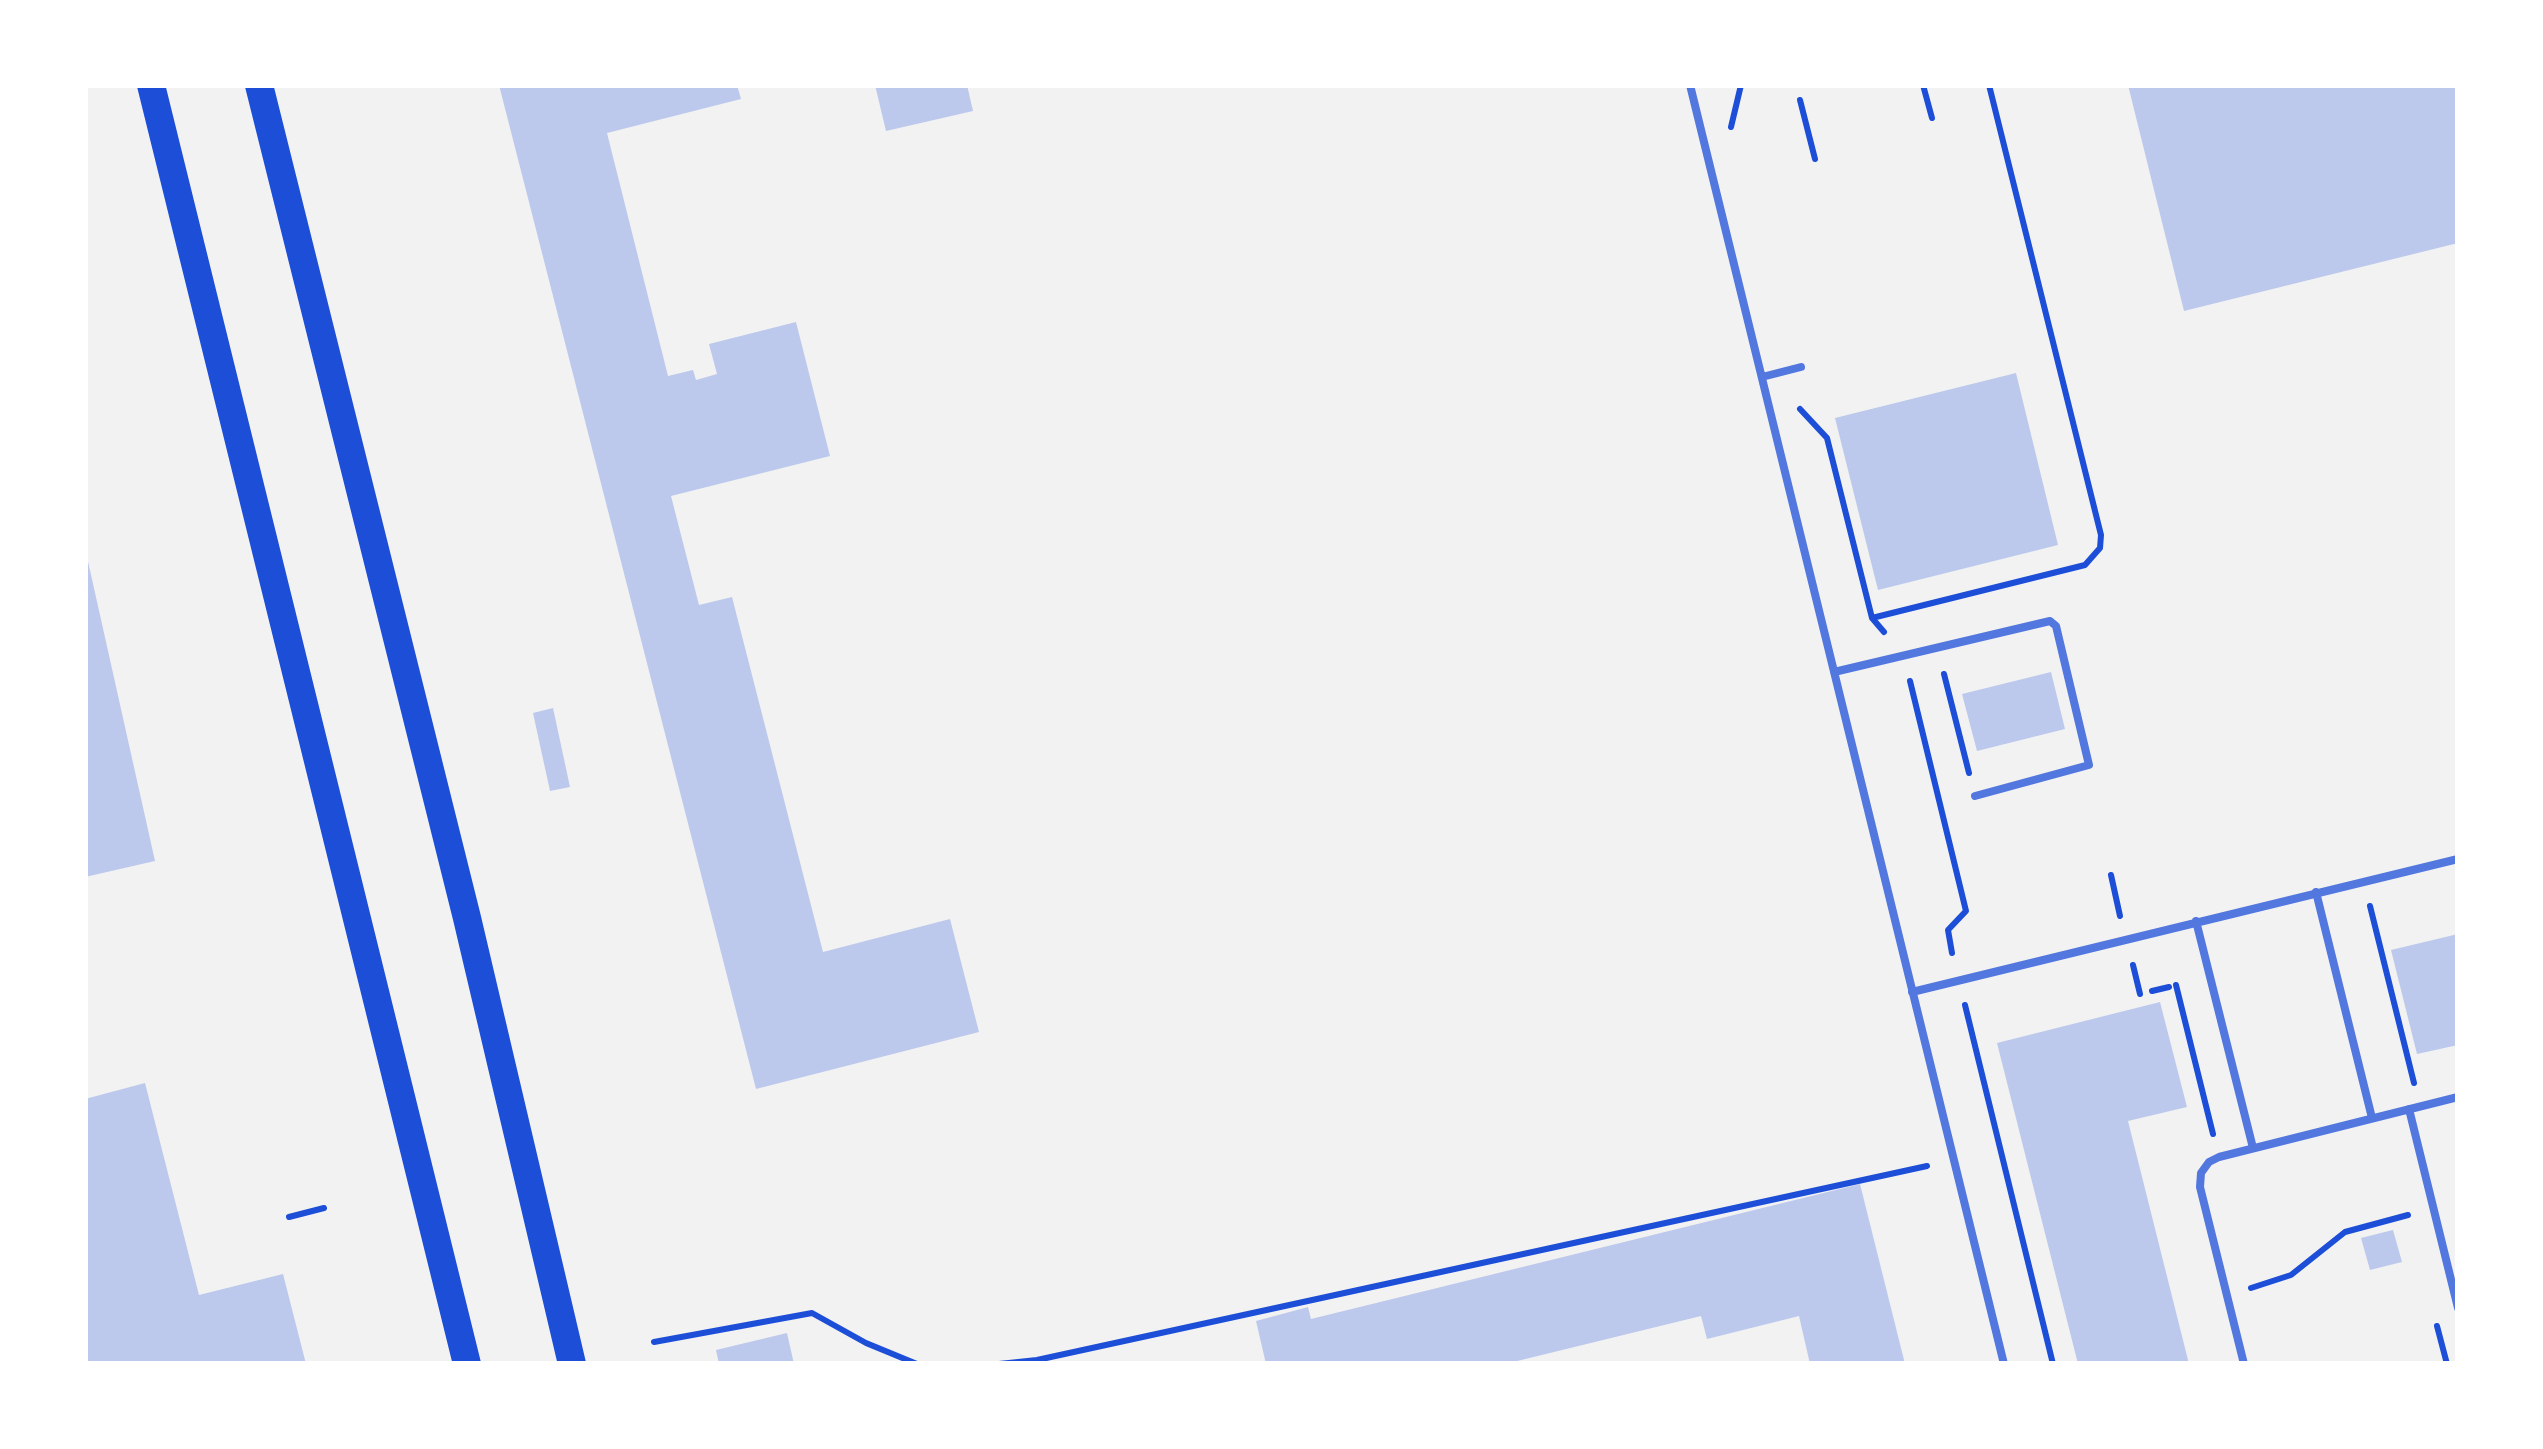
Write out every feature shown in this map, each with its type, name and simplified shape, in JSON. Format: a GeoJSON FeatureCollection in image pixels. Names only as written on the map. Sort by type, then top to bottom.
{"type":"FeatureCollection","features":[{"type":"Feature","properties":{"kind":"highway"},"geometry":{"type":"LineString","coordinates":[[151,85],[466,1364]]}},
{"type":"Feature","properties":{"kind":"highway"},"geometry":{"type":"LineString","coordinates":[[260,85],[463,899],[572,1364]]}},
{"type":"Feature","properties":{"kind":"lane"},"geometry":{"type":"LineString","coordinates":[[1690,85],[2004,1364]]}},
{"type":"Feature","properties":{"kind":"lane"},"geometry":{"type":"LineString","coordinates":[[1762,377],[1801,368]]}},
{"type":"Feature","properties":{"kind":"lane"},"geometry":{"type":"LineString","coordinates":[[1834,672],[2050,620],[2056,626],[2088,765],[1975,796]]}},
{"type":"Feature","properties":{"kind":"lane"},"geometry":{"type":"LineString","coordinates":[[1912,992],[2458,859]]}},
{"type":"Feature","properties":{"kind":"lane"},"geometry":{"type":"LineString","coordinates":[[2316,892],[2372,1118]]}},
{"type":"Feature","properties":{"kind":"lane"},"geometry":{"type":"LineString","coordinates":[[2196,921],[2253,1148]]}},
{"type":"Feature","properties":{"kind":"lane"},"geometry":{"type":"LineString","coordinates":[[2244,1364],[2200,1188],[2201,1174],[2218,1156],[2458,1097]]}},
{"type":"Feature","properties":{"kind":"lane"},"geometry":{"type":"LineString","coordinates":[[2408,1109],[2458,1308]]}},
{"type":"Feature","properties":{"kind":"path"},"geometry":{"type":"LineString","coordinates":[[1730,126],[1741,85]]}},
{"type":"Feature","properties":{"kind":"path"},"geometry":{"type":"LineString","coordinates":[[1923,85],[1932,118]]}},
{"type":"Feature","properties":{"kind":"path"},"geometry":{"type":"LineString","coordinates":[[1872,618],[2085,565],[2100,548],[2101,535],[1989,85]]}},
{"type":"Feature","properties":{"kind":"path"},"geometry":{"type":"LineString","coordinates":[[1800,100],[1814,159]]}},
{"type":"Feature","properties":{"kind":"path"},"geometry":{"type":"LineString","coordinates":[[1927,605],[1975,796]]}},
{"type":"Feature","properties":{"kind":"path"},"geometry":{"type":"LineString","coordinates":[[2111,876],[2122,922]]}},
{"type":"Feature","properties":{"kind":"path"},"geometry":{"type":"LineString","coordinates":[[2369,904],[2420,1107]]}},
{"type":"Feature","properties":{"kind":"path"},"geometry":{"type":"LineString","coordinates":[[2137,980],[2140,994]]}},
{"type":"Feature","properties":{"kind":"path"},"geometry":{"type":"LineString","coordinates":[[2152,991],[2172,986],[2218,1156]]}},
{"type":"Feature","properties":{"kind":"path"},"geometry":{"type":"LineString","coordinates":[[1964,999],[2053,1364]]}},
{"type":"Feature","properties":{"kind":"path"},"geometry":{"type":"LineString","coordinates":[[1000,1364],[1036,1360],[1954,1160]]}},
{"type":"Feature","properties":{"kind":"path"},"geometry":{"type":"LineString","coordinates":[[289,1217],[324,1208]]}},
{"type":"Feature","properties":{"kind":"path"},"geometry":{"type":"LineString","coordinates":[[2226,1294],[2285,1279],[2350,1230],[2410,1215]]}},
{"type":"Feature","properties":{"kind":"path"},"geometry":{"type":"LineString","coordinates":[[654,1342],[812,1313],[866,1343],[917,1364]]}},
{"type":"Feature","properties":{"kind":"building"},"geometry":{"type":"Polygon","coordinates":[[[499,85],[737,85],[741,99],[607,133],[668,376],[693,370],[696,380],[717,374],[709,344],[796,322],[830,456],[671,496],[699,605],[732,597],[823,952],[950,919],[979,1032],[756,1089],[499,85]]]}},
{"type":"Feature","properties":{"kind":"building"},"geometry":{"type":"Polygon","coordinates":[[[875,85],[967,85],[973,111],[886,131],[875,85]]]}},
{"type":"Feature","properties":{"kind":"building"},"geometry":{"type":"Polygon","coordinates":[[[2128,85],[2458,85],[2458,243],[2184,311],[2128,85]]]}},
{"type":"Feature","properties":{"kind":"building"},"geometry":{"type":"Polygon","coordinates":[[[2016,373],[2058,545],[1878,590],[1835,418],[2016,373]]]}},
{"type":"Feature","properties":{"kind":"building"},"geometry":{"type":"Polygon","coordinates":[[[85,548],[155,861],[85,877],[85,548]]]}},
{"type":"Feature","properties":{"kind":"building"},"geometry":{"type":"Polygon","coordinates":[[[2051,672],[2065,729],[1977,751],[1962,694],[2051,672]]]}},
{"type":"Feature","properties":{"kind":"building"},"geometry":{"type":"Polygon","coordinates":[[[553,708],[570,787],[550,791],[533,713],[553,708]]]}},
{"type":"Feature","properties":{"kind":"building"},"geometry":{"type":"Polygon","coordinates":[[[2458,934],[2458,1045],[2417,1054],[2391,950],[2458,934]]]}},
{"type":"Feature","properties":{"kind":"building"},"geometry":{"type":"Polygon","coordinates":[[[2160,1002],[2187,1107],[2128,1121],[2189,1364],[2078,1364],[1997,1043],[2160,1002]]]}},
{"type":"Feature","properties":{"kind":"building"},"geometry":{"type":"Polygon","coordinates":[[[145,1083],[199,1295],[283,1274],[306,1364],[85,1364],[85,1099],[145,1083]]]}},
{"type":"Feature","properties":{"kind":"building"},"geometry":{"type":"Polygon","coordinates":[[[1860,1184],[1905,1364],[1810,1364],[1799,1316],[1707,1339],[1701,1316],[1505,1364],[1266,1364],[1256,1321],[1308,1307],[1311,1319],[1860,1184]]]}},
{"type":"Feature","properties":{"kind":"building"},"geometry":{"type":"Polygon","coordinates":[[[2393,1230],[2402,1262],[2370,1270],[2361,1238],[2393,1230]]]}},
{"type":"Feature","properties":{"kind":"building"},"geometry":{"type":"Polygon","coordinates":[[[787,1333],[794,1364],[719,1364],[716,1350],[787,1333]]]}}]}
